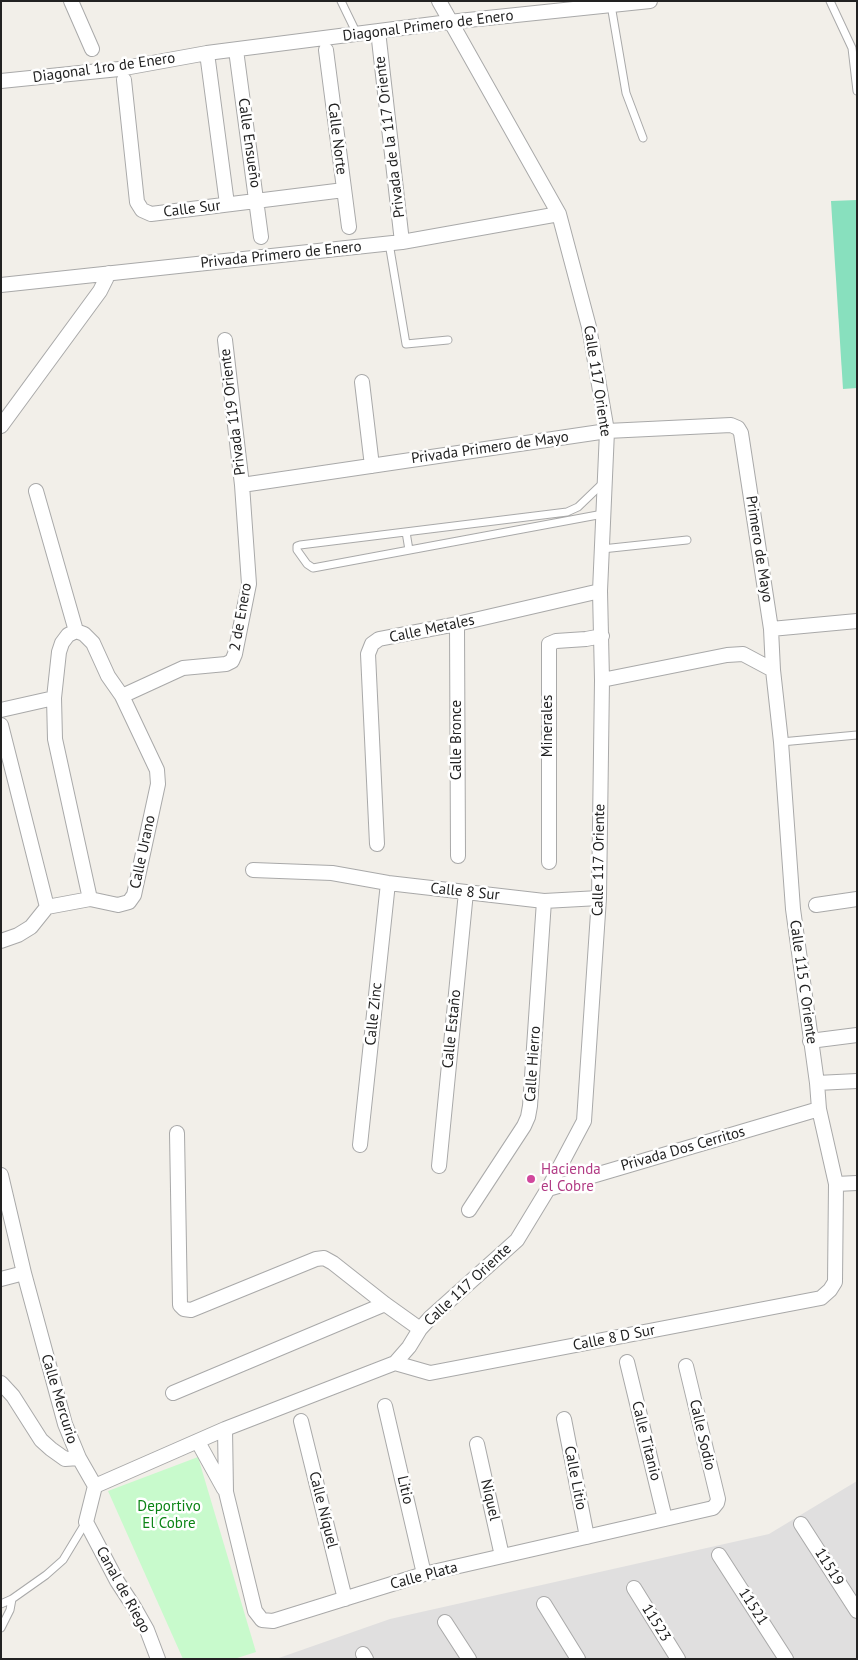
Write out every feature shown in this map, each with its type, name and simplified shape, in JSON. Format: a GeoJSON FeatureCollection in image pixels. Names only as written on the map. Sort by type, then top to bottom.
{"type":"FeatureCollection","features":[{"type":"Feature","properties":{"kind":"street"},"geometry":{"type":"LineString","coordinates":[[71,1],[92,49]]}},
{"type":"Feature","properties":{"kind":"street","name":"Calle 117 Oriente"},"geometry":{"type":"LineString","coordinates":[[95,1486],[226,1429],[395,1363],[409,1347],[420,1329],[517,1240],[580,1131],[586,1112],[599,898],[602,680],[600,591],[607,432],[590,327],[559,214],[439,1]]}},
{"type":"Feature","properties":{"kind":"street","name":"Diagonal Primero de Enero"},"geometry":{"type":"LineString","coordinates":[[207,53],[450,22],[650,1]]}},
{"type":"Feature","properties":{"kind":"street","name":"Privada de la 117 Oriente"},"geometry":{"type":"LineString","coordinates":[[378,31],[396,243]]}},
{"type":"Feature","properties":{"kind":"street","name":"Calle Ensueño"},"geometry":{"type":"LineString","coordinates":[[236,50],[262,237]]}},
{"type":"Feature","properties":{"kind":"street","name":"Calle Norte"},"geometry":{"type":"LineString","coordinates":[[326,50],[349,227]]}},
{"type":"Feature","properties":{"kind":"street","name":"Calle Ensueño"},"geometry":{"type":"LineString","coordinates":[[207,53],[228,204]]}},
{"type":"Feature","properties":{"kind":"street","name":"Diagonal 1ro de Enero"},"geometry":{"type":"LineString","coordinates":[[1,81],[119,68],[207,53]]}},
{"type":"Feature","properties":{"kind":"street","name":"Calle Sur"},"geometry":{"type":"LineString","coordinates":[[124,80],[137,202],[142,210],[151,214],[344,190]]}},
{"type":"Feature","properties":{"kind":"street","name":"Privada Primero de Enero"},"geometry":{"type":"LineString","coordinates":[[1,285],[396,243],[559,214]]}},
{"type":"Feature","properties":{"kind":"street"},"geometry":{"type":"LineString","coordinates":[[1,426],[100,291],[108,273]]}},
{"type":"Feature","properties":{"kind":"street","name":"Privada 119 Oriente"},"geometry":{"type":"LineString","coordinates":[[225,340],[242,485]]}},
{"type":"Feature","properties":{"kind":"street"},"geometry":{"type":"LineString","coordinates":[[362,382],[372,466]]}},
{"type":"Feature","properties":{"kind":"street","name":"Privada Primero de Mayo"},"geometry":{"type":"LineString","coordinates":[[242,485],[607,432],[731,426],[738,428]]}},
{"type":"Feature","properties":{"kind":"street","name":"Primero de Mayo"},"geometry":{"type":"LineString","coordinates":[[738,428],[741,433],[771,629],[773,670]]}},
{"type":"Feature","properties":{"kind":"street","name":"2 de Enero"},"geometry":{"type":"LineString","coordinates":[[122,696],[182,668],[226,664],[232,661],[236,654],[249,584],[242,485]]}},
{"type":"Feature","properties":{"kind":"street"},"geometry":{"type":"LineString","coordinates":[[36,491],[76,631]]}},
{"type":"Feature","properties":{"kind":"street","name":"Calle Metales"},"geometry":{"type":"LineString","coordinates":[[377,844],[368,654],[372,644],[380,640],[600,591]]}},
{"type":"Feature","properties":{"kind":"street"},"geometry":{"type":"LineString","coordinates":[[771,629],[857,621]]}},
{"type":"Feature","properties":{"kind":"street","name":"Calle Bronce"},"geometry":{"type":"LineString","coordinates":[[457,624],[458,856]]}},
{"type":"Feature","properties":{"kind":"street"},"geometry":{"type":"LineString","coordinates":[[90,899],[55,739],[54,698],[59,652],[62,643],[68,635],[76,631],[84,634],[93,643],[108,676],[122,696]]}},
{"type":"Feature","properties":{"kind":"street","name":"Minerales"},"geometry":{"type":"LineString","coordinates":[[549,862],[548,644],[556,641],[602,636]]}},
{"type":"Feature","properties":{"kind":"street"},"geometry":{"type":"LineString","coordinates":[[602,680],[728,655],[744,654],[773,670]]}},
{"type":"Feature","properties":{"kind":"street","name":"Calle 115 C Oriente"},"geometry":{"type":"LineString","coordinates":[[773,670],[781,742],[793,909],[819,1109],[836,1184],[835,1282],[830,1290]]}},
{"type":"Feature","properties":{"kind":"street","name":"Calle Urano"},"geometry":{"type":"LineString","coordinates":[[47,907],[90,899],[118,905],[129,902],[134,895],[158,784],[157,770],[152,756],[122,696]]}},
{"type":"Feature","properties":{"kind":"street"},"geometry":{"type":"LineString","coordinates":[[1,710],[54,698]]}},
{"type":"Feature","properties":{"kind":"street"},"geometry":{"type":"LineString","coordinates":[[1,725],[47,907],[31,927],[18,935],[1,941]]}},
{"type":"Feature","properties":{"kind":"street","name":"Calle 8 Sur"},"geometry":{"type":"LineString","coordinates":[[253,870],[332,873],[388,884],[544,901],[599,898]]}},
{"type":"Feature","properties":{"kind":"street","name":"Calle Zinc"},"geometry":{"type":"LineString","coordinates":[[360,1145],[388,884]]}},
{"type":"Feature","properties":{"kind":"street","name":"Calle Estaño"},"geometry":{"type":"LineString","coordinates":[[439,1166],[466,892]]}},
{"type":"Feature","properties":{"kind":"street"},"geometry":{"type":"LineString","coordinates":[[816,905],[857,900]]}},
{"type":"Feature","properties":{"kind":"street","name":"Calle Hierro"},"geometry":{"type":"LineString","coordinates":[[469,1210],[528,1117],[544,901]]}},
{"type":"Feature","properties":{"kind":"street"},"geometry":{"type":"LineString","coordinates":[[810,1041],[857,1036]]}},
{"type":"Feature","properties":{"kind":"street"},"geometry":{"type":"LineString","coordinates":[[817,1083],[857,1081]]}},
{"type":"Feature","properties":{"kind":"street","name":"Privada Dos Cerritos"},"geometry":{"type":"LineString","coordinates":[[548,1189],[819,1109]]}},
{"type":"Feature","properties":{"kind":"street"},"geometry":{"type":"LineString","coordinates":[[177,1133],[180,1305],[184,1309],[191,1310],[316,1259],[324,1258],[420,1329]]}},
{"type":"Feature","properties":{"kind":"street","name":"Calle Mercurio"},"geometry":{"type":"LineString","coordinates":[[1,1175],[24,1273],[65,1424],[79,1458],[95,1486]]}},
{"type":"Feature","properties":{"kind":"street"},"geometry":{"type":"LineString","coordinates":[[836,1184],[857,1183]]}},
{"type":"Feature","properties":{"kind":"street"},"geometry":{"type":"LineString","coordinates":[[1,1279],[24,1273]]}},
{"type":"Feature","properties":{"kind":"street","name":"Calle 8 D Sur"},"geometry":{"type":"LineString","coordinates":[[395,1363],[430,1373],[821,1298],[830,1290]]}},
{"type":"Feature","properties":{"kind":"street"},"geometry":{"type":"LineString","coordinates":[[173,1393],[385,1304]]}},
{"type":"Feature","properties":{"kind":"street","name":"Calle Titanio"},"geometry":{"type":"LineString","coordinates":[[627,1362],[666,1519]]}},
{"type":"Feature","properties":{"kind":"street","name":"Calle Sodio"},"geometry":{"type":"LineString","coordinates":[[686,1366],[718,1498],[717,1503]]}},
{"type":"Feature","properties":{"kind":"street"},"geometry":{"type":"LineString","coordinates":[[1,1383],[13,1396],[41,1440],[51,1450],[65,1459],[79,1458]]}},
{"type":"Feature","properties":{"kind":"street","name":"Litio"},"geometry":{"type":"LineString","coordinates":[[385,1406],[424,1574]]}},
{"type":"Feature","properties":{"kind":"street","name":"Calle Litio"},"geometry":{"type":"LineString","coordinates":[[564,1418],[587,1537]]}},
{"type":"Feature","properties":{"kind":"street","name":"Calle Níquel"},"geometry":{"type":"LineString","coordinates":[[301,1421],[345,1599]]}},
{"type":"Feature","properties":{"kind":"street","name":"Calle Plata"},"geometry":{"type":"LineString","coordinates":[[226,1429],[226,1492],[255,1611],[258,1616],[267,1622],[424,1574],[713,1508],[717,1503]]}},
{"type":"Feature","properties":{"kind":"street","name":"Calle Plata"},"geometry":{"type":"LineString","coordinates":[[198,1442],[226,1492]]}},
{"type":"Feature","properties":{"kind":"street","name":"Niquel"},"geometry":{"type":"LineString","coordinates":[[477,1444],[502,1556]]}},
{"type":"Feature","properties":{"kind":"street"},"geometry":{"type":"LineString","coordinates":[[86,1522],[95,1486]]}},
{"type":"Feature","properties":{"kind":"street","name":"Canal de Riego"},"geometry":{"type":"LineString","coordinates":[[86,1522],[117,1581],[147,1630],[158,1659]]}},
{"type":"Feature","properties":{"kind":"street","name":"11519"},"geometry":{"type":"LineString","coordinates":[[801,1524],[857,1611]]}},
{"type":"Feature","properties":{"kind":"street","name":"11521"},"geometry":{"type":"LineString","coordinates":[[720,1556],[786,1659]]}},
{"type":"Feature","properties":{"kind":"street","name":"11523"},"geometry":{"type":"LineString","coordinates":[[634,1588],[678,1659]]}},
{"type":"Feature","properties":{"kind":"street"},"geometry":{"type":"LineString","coordinates":[[544,1604],[578,1659]]}},
{"type":"Feature","properties":{"kind":"street"},"geometry":{"type":"LineString","coordinates":[[446,1622],[469,1659]]}},
{"type":"Feature","properties":{"kind":"lane"},"geometry":{"type":"LineString","coordinates":[[341,1],[357,34]]}},
{"type":"Feature","properties":{"kind":"lane"},"geometry":{"type":"LineString","coordinates":[[830,1],[852,48],[857,91]]}},
{"type":"Feature","properties":{"kind":"lane"},"geometry":{"type":"LineString","coordinates":[[611,5],[626,93],[643,138]]}},
{"type":"Feature","properties":{"kind":"lane"},"geometry":{"type":"LineString","coordinates":[[396,243],[406,344],[448,340]]}},
{"type":"Feature","properties":{"kind":"lane"},"geometry":{"type":"LineString","coordinates":[[603,514],[313,568],[306,564],[297,550],[297,546],[300,545],[573,510],[604,482]]}},
{"type":"Feature","properties":{"kind":"lane"},"geometry":{"type":"LineString","coordinates":[[496,521],[498,533]]}},
{"type":"Feature","properties":{"kind":"lane"},"geometry":{"type":"LineString","coordinates":[[406,532],[408,550]]}},
{"type":"Feature","properties":{"kind":"lane"},"geometry":{"type":"LineString","coordinates":[[602,549],[687,540]]}},
{"type":"Feature","properties":{"kind":"lane"},"geometry":{"type":"LineString","coordinates":[[781,742],[857,735]]}},
{"type":"Feature","properties":{"kind":"lane"},"geometry":{"type":"LineString","coordinates":[[1,1604],[12,1599],[64,1560],[86,1522]]}},
{"type":"Feature","properties":{"kind":"lane"},"geometry":{"type":"LineString","coordinates":[[1,1628],[10,1610],[12,1599]]}},
{"type":"Feature","properties":{"kind":"shaded area"},"geometry":{"type":"Polygon","coordinates":[[[857,1481],[857,1659],[276,1659],[390,1619],[769,1534],[857,1481]]]}},
{"type":"Feature","properties":{"kind":"green space"},"geometry":{"type":"Polygon","coordinates":[[[857,200],[857,388],[843,389],[831,201],[857,200]]]}},
{"type":"Feature","properties":{"kind":"green space","name":"Deportivo El Cobre"},"geometry":{"type":"Polygon","coordinates":[[[198,1457],[256,1652],[234,1659],[183,1659],[108,1491],[198,1457]]]}},
{"type":"Feature","properties":{"kind":"place","name":"Hacienda el Cobre"},"geometry":{"type":"Point","coordinates":[531,1179]}}]}
